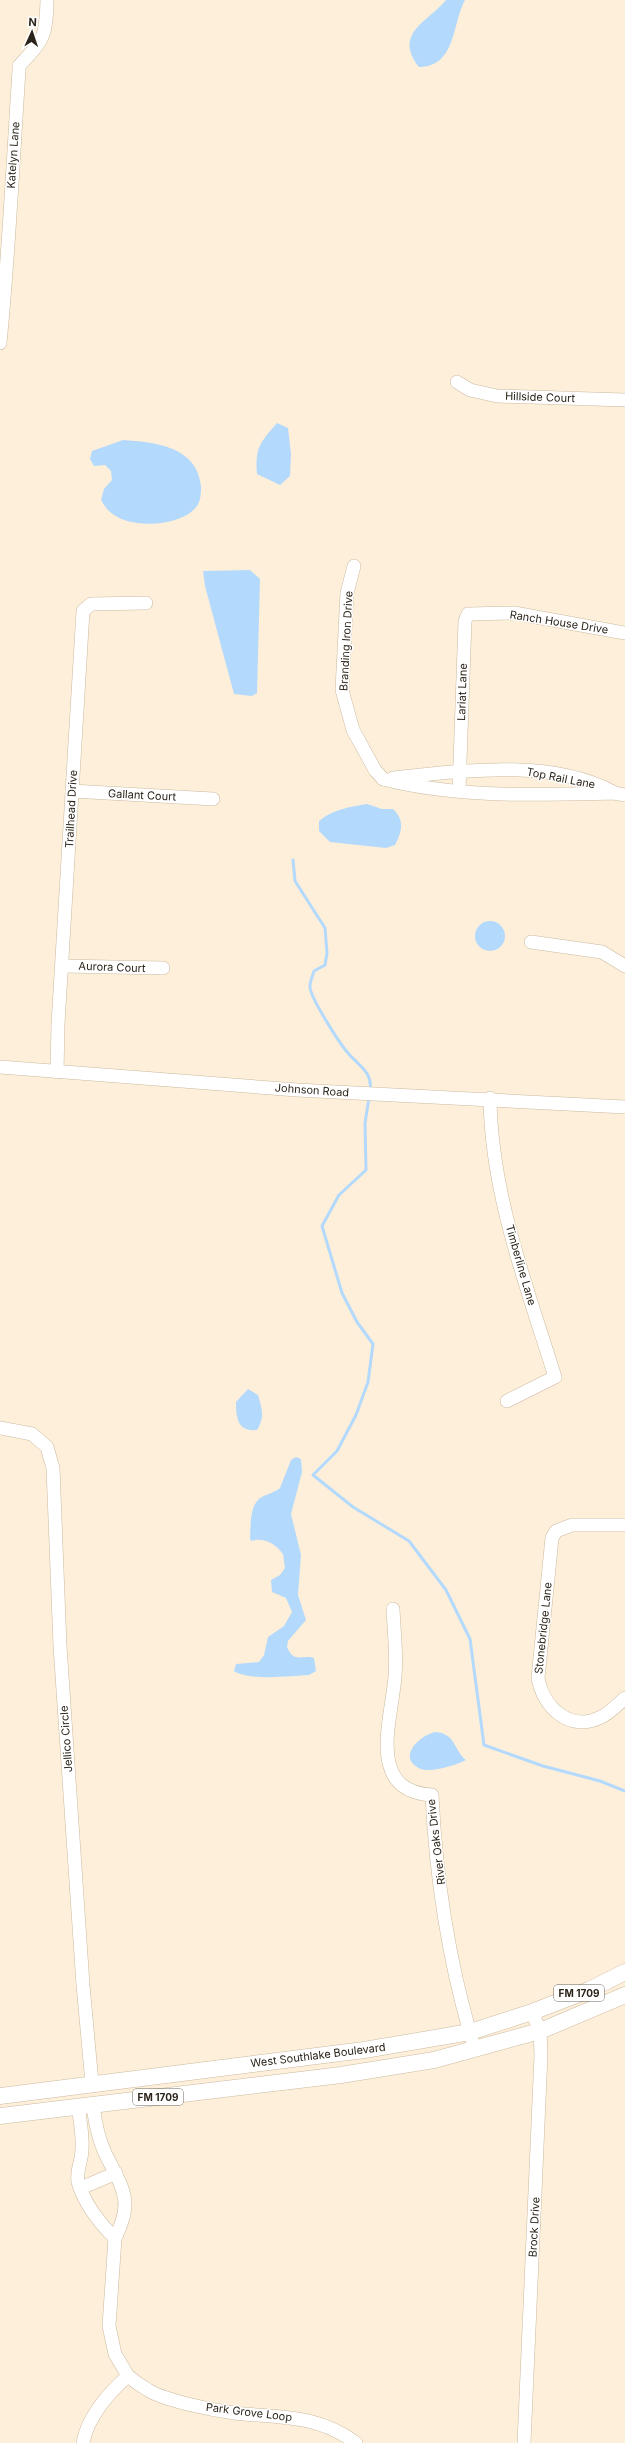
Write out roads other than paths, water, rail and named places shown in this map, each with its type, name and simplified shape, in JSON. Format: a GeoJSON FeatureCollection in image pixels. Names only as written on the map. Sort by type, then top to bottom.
{"type":"FeatureCollection","features":[{"type":"Feature","properties":{"kind":"main road","name":"West Southlake Boulevard"},"geometry":{"type":"LineString","coordinates":[[0,2096],[364,2050],[470,2032],[532,2012],[625,1972]]}},
{"type":"Feature","properties":{"kind":"main road","name":"West Southlake Boulevard"},"geometry":{"type":"LineString","coordinates":[[0,2116],[354,2073],[428,2061],[475,2050],[540,2031],[625,1995]]}},
{"type":"Feature","properties":{"kind":"main road"},"geometry":{"type":"LineString","coordinates":[[85,2106],[78,2102],[86,2092],[98,2083]]}},
{"type":"Feature","properties":{"kind":"street","name":"Katelyn Lane"},"geometry":{"type":"LineString","coordinates":[[0,343],[7,280],[8,224],[19,66],[39,46],[44,35],[47,0]]}},
{"type":"Feature","properties":{"kind":"street","name":"Hillside Court"},"geometry":{"type":"LineString","coordinates":[[457,382],[470,390],[497,396],[625,400]]}},
{"type":"Feature","properties":{"kind":"street","name":"Branding Iron Drive"},"geometry":{"type":"LineString","coordinates":[[354,566],[347,593],[342,690],[354,730],[375,770],[383,779]]}},
{"type":"Feature","properties":{"kind":"street","name":"Trailhead Drive"},"geometry":{"type":"LineString","coordinates":[[57,1072],[83,611],[91,604],[146,603]]}},
{"type":"Feature","properties":{"kind":"street","name":"Ranch House Drive"},"geometry":{"type":"LineString","coordinates":[[468,614],[514,613],[625,633]]}},
{"type":"Feature","properties":{"kind":"street","name":"Lariat Lane"},"geometry":{"type":"LineString","coordinates":[[459,771],[465,621],[468,614]]}},
{"type":"Feature","properties":{"kind":"street","name":"Top Rail Lane"},"geometry":{"type":"LineString","coordinates":[[383,779],[459,771],[532,770],[595,782],[620,794]]}},
{"type":"Feature","properties":{"kind":"street"},"geometry":{"type":"LineString","coordinates":[[459,771],[459,790]]}},
{"type":"Feature","properties":{"kind":"street","name":"Top Rail Lane"},"geometry":{"type":"LineString","coordinates":[[383,779],[407,785],[533,795],[620,794]]}},
{"type":"Feature","properties":{"kind":"street","name":"Gallant Court"},"geometry":{"type":"LineString","coordinates":[[72,791],[213,799]]}},
{"type":"Feature","properties":{"kind":"street"},"geometry":{"type":"LineString","coordinates":[[531,942],[602,952],[625,966]]}},
{"type":"Feature","properties":{"kind":"street","name":"Aurora Court"},"geometry":{"type":"LineString","coordinates":[[62,966],[163,968]]}},
{"type":"Feature","properties":{"kind":"street","name":"Johnson Road"},"geometry":{"type":"LineString","coordinates":[[0,1067],[357,1093],[490,1098],[625,1107]]}},
{"type":"Feature","properties":{"kind":"street","name":"Timberline Lane"},"geometry":{"type":"LineString","coordinates":[[490,1098],[490,1136],[508,1222],[554,1377],[507,1401]]}},
{"type":"Feature","properties":{"kind":"street","name":"Jellico Circle"},"geometry":{"type":"LineString","coordinates":[[0,1428],[32,1434],[47,1447],[53,1468],[60,1646],[83,1985],[98,2083]]}},
{"type":"Feature","properties":{"kind":"street","name":"Stonebridge Lane"},"geometry":{"type":"LineString","coordinates":[[625,1525],[572,1525],[556,1531],[552,1538],[538,1678],[543,1697],[548,1704],[559,1715],[571,1720],[592,1721],[601,1718],[625,1698]]}},
{"type":"Feature","properties":{"kind":"street","name":"River Oaks Drive"},"geometry":{"type":"LineString","coordinates":[[393,1609],[395,1676],[386,1753],[392,1773],[398,1781],[420,1794],[432,1795],[434,1830],[447,1934],[475,2050]]}},
{"type":"Feature","properties":{"kind":"street","name":"Brock Drive"},"geometry":{"type":"LineString","coordinates":[[524,2443],[541,2055],[540,2031],[532,2012]]}},
{"type":"Feature","properties":{"kind":"street"},"geometry":{"type":"LineString","coordinates":[[84,2443],[84,2436],[99,2409],[114,2388],[128,2376],[115,2354],[109,2326],[115,2238],[124,2220],[125,2205],[123,2187],[85,2106]]}},
{"type":"Feature","properties":{"kind":"street"},"geometry":{"type":"LineString","coordinates":[[85,2106],[82,2132],[82,2151],[78,2170],[81,2188],[102,2226],[115,2238]]}},
{"type":"Feature","properties":{"kind":"street"},"geometry":{"type":"LineString","coordinates":[[81,2188],[116,2173]]}},
{"type":"Feature","properties":{"kind":"street","name":"Park Grove Loop"},"geometry":{"type":"LineString","coordinates":[[128,2376],[149,2391],[171,2398],[234,2413],[280,2415],[314,2422],[340,2431],[356,2443]]}},
{"type":"Feature","properties":{"kind":"water"},"geometry":{"type":"Polygon","coordinates":[[[446,0],[465,0],[451,42],[440,60],[431,65],[419,67],[412,55],[410,45],[411,37],[416,29],[446,0]]]}},
{"type":"Feature","properties":{"kind":"water"},"geometry":{"type":"Polygon","coordinates":[[[277,423],[288,428],[291,454],[290,476],[280,485],[257,474],[258,451],[266,436],[277,423]]]}},
{"type":"Feature","properties":{"kind":"water"},"geometry":{"type":"Polygon","coordinates":[[[123,440],[148,442],[183,454],[191,462],[198,473],[201,491],[197,506],[179,519],[153,524],[127,521],[108,510],[101,500],[104,489],[112,480],[111,471],[105,465],[94,466],[90,459],[92,451],[123,440]]]}},
{"type":"Feature","properties":{"kind":"water"},"geometry":{"type":"Polygon","coordinates":[[[250,570],[260,579],[257,693],[252,696],[234,694],[205,586],[203,571],[250,570]]]}},
{"type":"Feature","properties":{"kind":"water"},"geometry":{"type":"Polygon","coordinates":[[[367,804],[382,809],[393,809],[397,813],[401,822],[401,831],[395,845],[386,848],[330,842],[319,831],[319,821],[324,817],[342,809],[367,804]]]}},
{"type":"Feature","properties":{"kind":"water"},"geometry":{"type":"Polygon","coordinates":[[[490,921],[501,925],[505,936],[501,947],[490,951],[479,947],[475,936],[479,925],[490,921]]]}},
{"type":"Feature","properties":{"kind":"water"},"geometry":{"type":"Polygon","coordinates":[[[248,1389],[258,1395],[261,1405],[262,1417],[257,1430],[245,1429],[237,1418],[236,1402],[248,1389]]]}},
{"type":"Feature","properties":{"kind":"water"},"geometry":{"type":"Polygon","coordinates":[[[296,1457],[301,1459],[302,1472],[291,1514],[301,1555],[298,1595],[306,1620],[288,1641],[287,1647],[296,1657],[314,1658],[316,1671],[309,1675],[281,1677],[249,1676],[234,1671],[236,1664],[259,1662],[264,1655],[268,1637],[284,1626],[292,1612],[286,1598],[272,1592],[271,1580],[280,1575],[285,1568],[283,1554],[273,1544],[264,1540],[251,1541],[252,1512],[256,1502],[260,1498],[280,1488],[291,1460],[296,1457]]]}},
{"type":"Feature","properties":{"kind":"water"},"geometry":{"type":"Polygon","coordinates":[[[436,1732],[442,1733],[451,1739],[466,1760],[450,1766],[431,1770],[421,1769],[414,1764],[410,1759],[410,1753],[417,1742],[429,1734],[436,1732]]]}},
{"type":"Feature","properties":{"kind":"waterway"},"geometry":{"type":"LineString","coordinates":[[293,860],[295,881],[325,928],[327,953],[325,965],[314,971],[310,984],[311,991],[319,1009],[339,1040],[348,1053],[367,1074],[369,1078],[370,1090]]}},
{"type":"Feature","properties":{"kind":"waterway"},"geometry":{"type":"LineString","coordinates":[[369,1098],[365,1123],[366,1170],[339,1195],[322,1226],[342,1293],[357,1322],[373,1344],[368,1382],[356,1415],[337,1451],[313,1475],[353,1507],[409,1541],[446,1590],[470,1639],[484,1745],[543,1766],[600,1781],[625,1791]]}}]}
